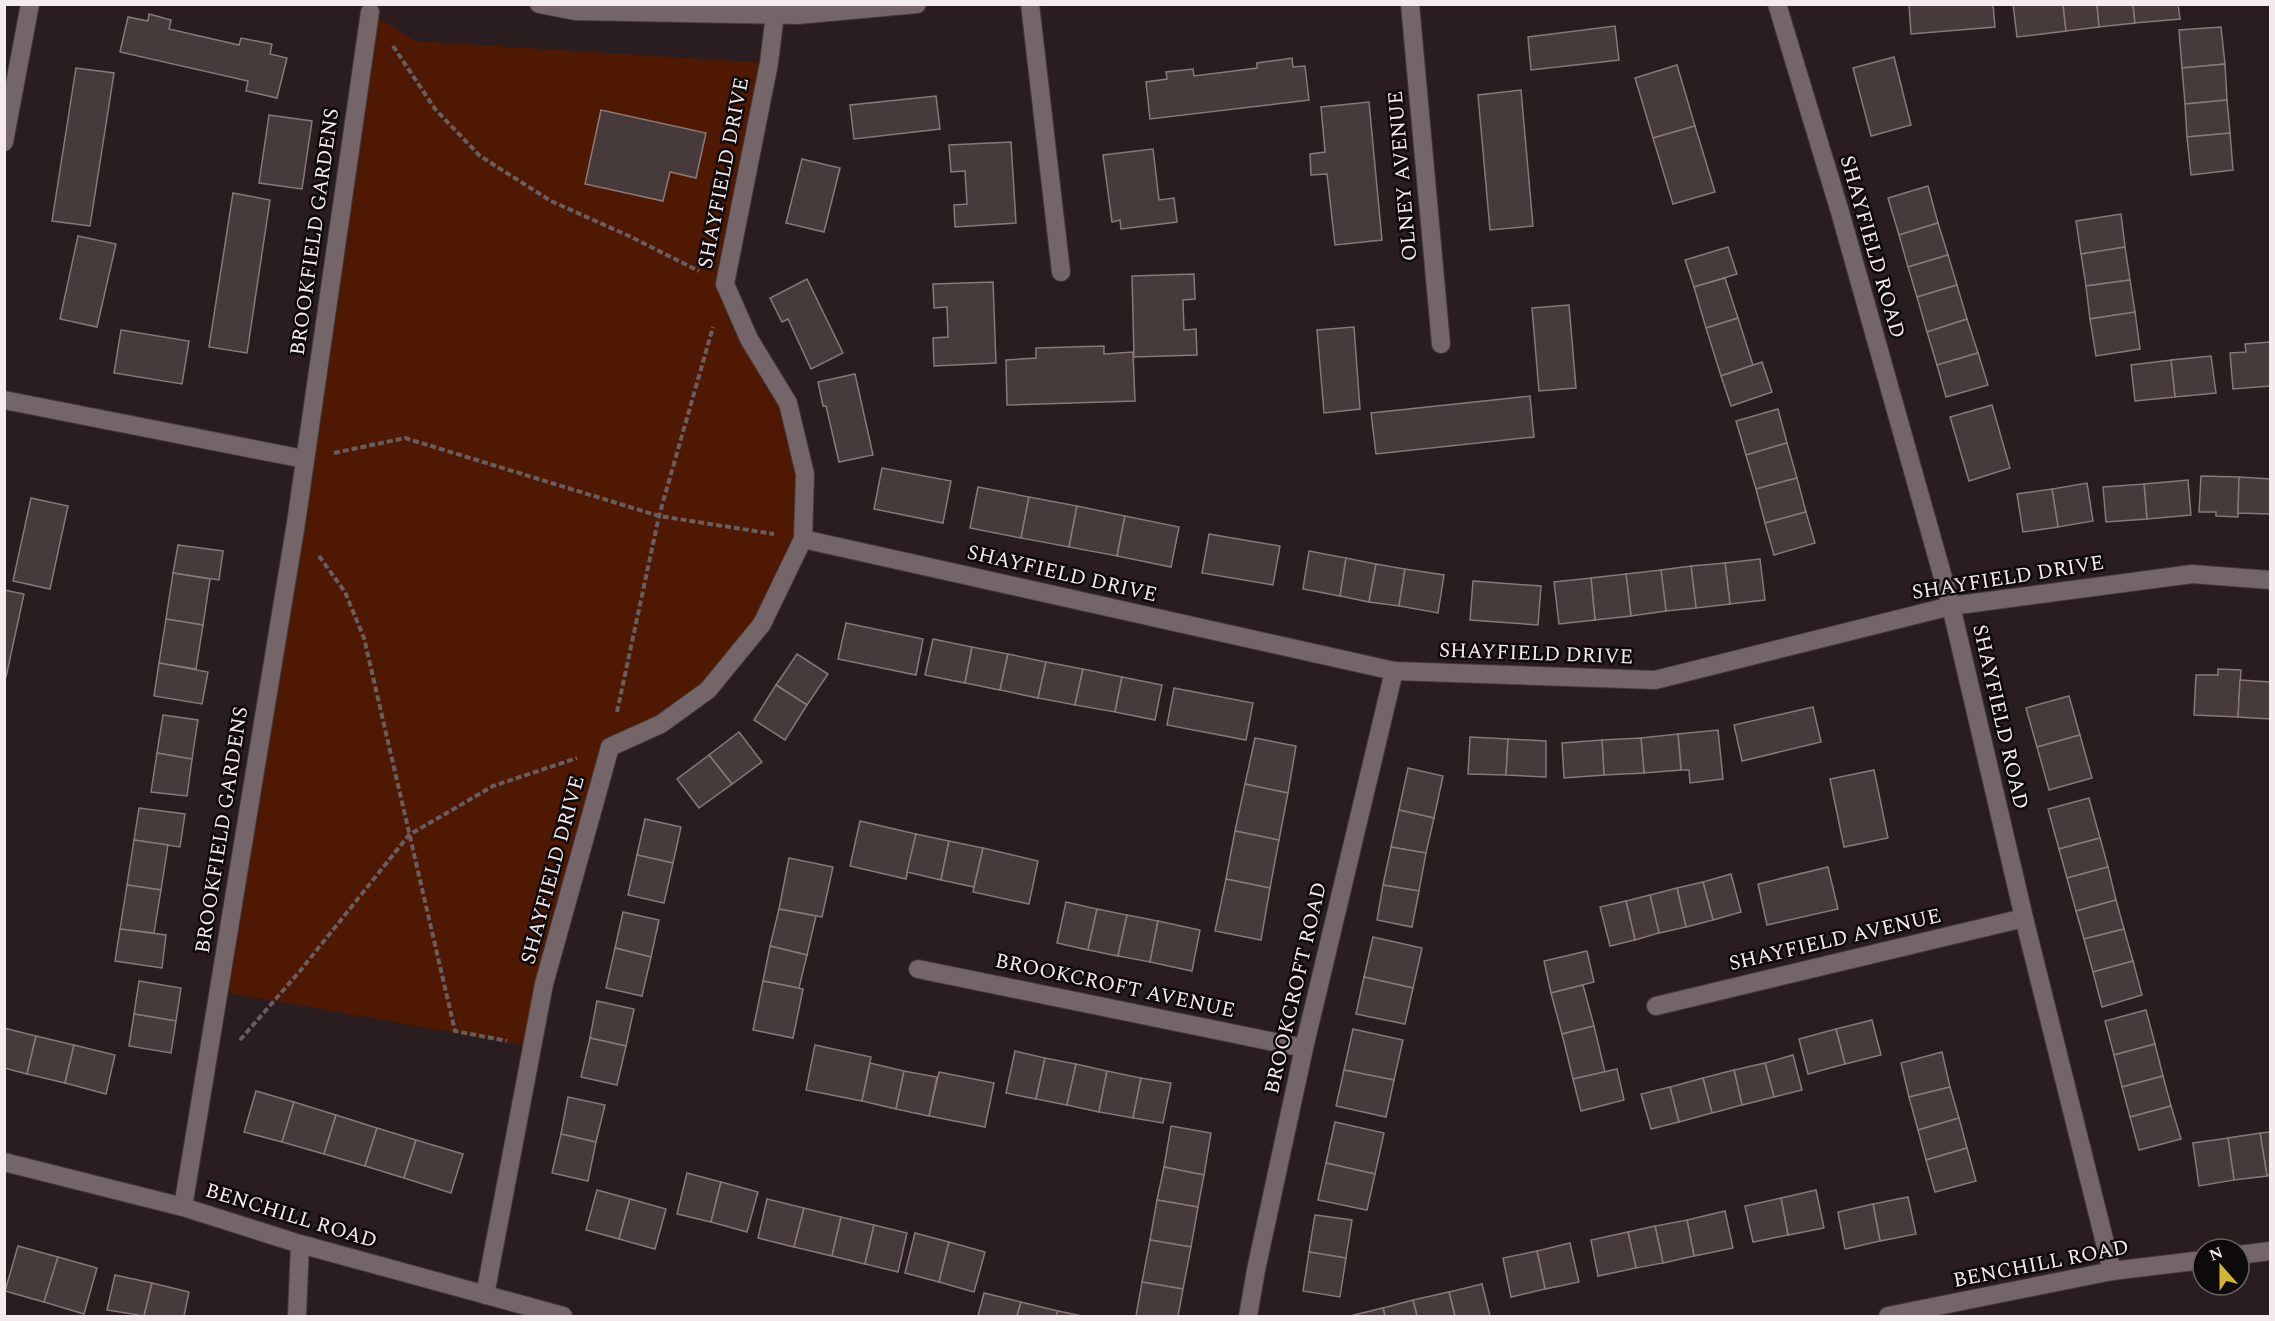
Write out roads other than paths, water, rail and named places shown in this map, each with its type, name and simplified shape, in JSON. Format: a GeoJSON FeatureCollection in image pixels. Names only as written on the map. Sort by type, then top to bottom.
{"type":"FeatureCollection","features":[{"type":"Feature","properties":{"kind":"street"},"geometry":{"type":"LineString","coordinates":[[4,142],[30,4]]}},
{"type":"Feature","properties":{"kind":"street"},"geometry":{"type":"LineString","coordinates":[[539,4],[576,8],[797,15],[917,4]]}},
{"type":"Feature","properties":{"kind":"street"},"geometry":{"type":"LineString","coordinates":[[1030,4],[1060,272]]}},
{"type":"Feature","properties":{"kind":"street","name":"OLNEY AVENUE"},"geometry":{"type":"LineString","coordinates":[[1410,4],[1440,344]]}},
{"type":"Feature","properties":{"kind":"street","name":"SHAYFIELD ROAD"},"geometry":{"type":"LineString","coordinates":[[1777,4],[1840,212],[1951,606],[2024,918],[2112,1271]]}},
{"type":"Feature","properties":{"kind":"street","name":"BROOKFIELD GARDENS"},"geometry":{"type":"LineString","coordinates":[[183,1207],[296,524],[370,12]]}},
{"type":"Feature","properties":{"kind":"street","name":"SHAYFIELD DRIVE"},"geometry":{"type":"LineString","coordinates":[[485,1295],[544,984],[610,747],[661,724],[708,690],[762,624],[803,539],[805,474],[788,403],[749,339],[725,284],[769,63],[775,14]]}},
{"type":"Feature","properties":{"kind":"street"},"geometry":{"type":"LineString","coordinates":[[4,400],[304,459]]}},
{"type":"Feature","properties":{"kind":"street","name":"SHAYFIELD DRIVE"},"geometry":{"type":"LineString","coordinates":[[803,539],[1394,671],[1654,681],[1951,606],[2192,574],[2271,580]]}},
{"type":"Feature","properties":{"kind":"street","name":"BROOKCROFT ROAD"},"geometry":{"type":"LineString","coordinates":[[1248,1317],[1258,1258],[1304,1048],[1394,671]]}},
{"type":"Feature","properties":{"kind":"street","name":"SHAYFIELD AVENUE"},"geometry":{"type":"LineString","coordinates":[[1656,1006],[2024,918]]}},
{"type":"Feature","properties":{"kind":"street","name":"BROOKCROFT AVENUE"},"geometry":{"type":"LineString","coordinates":[[918,969],[1304,1048]]}},
{"type":"Feature","properties":{"kind":"street","name":"BENCHILL ROAD"},"geometry":{"type":"LineString","coordinates":[[4,1162],[183,1207],[300,1244],[563,1317]]}},
{"type":"Feature","properties":{"kind":"street"},"geometry":{"type":"LineString","coordinates":[[297,1317],[300,1244]]}},
{"type":"Feature","properties":{"kind":"street"},"geometry":{"type":"LineString","coordinates":[[2251,1254],[2271,1251]]}},
{"type":"Feature","properties":{"kind":"street","name":"BENCHILL ROAD"},"geometry":{"type":"LineString","coordinates":[[1888,1317],[2112,1271],[2191,1261]]}}]}
